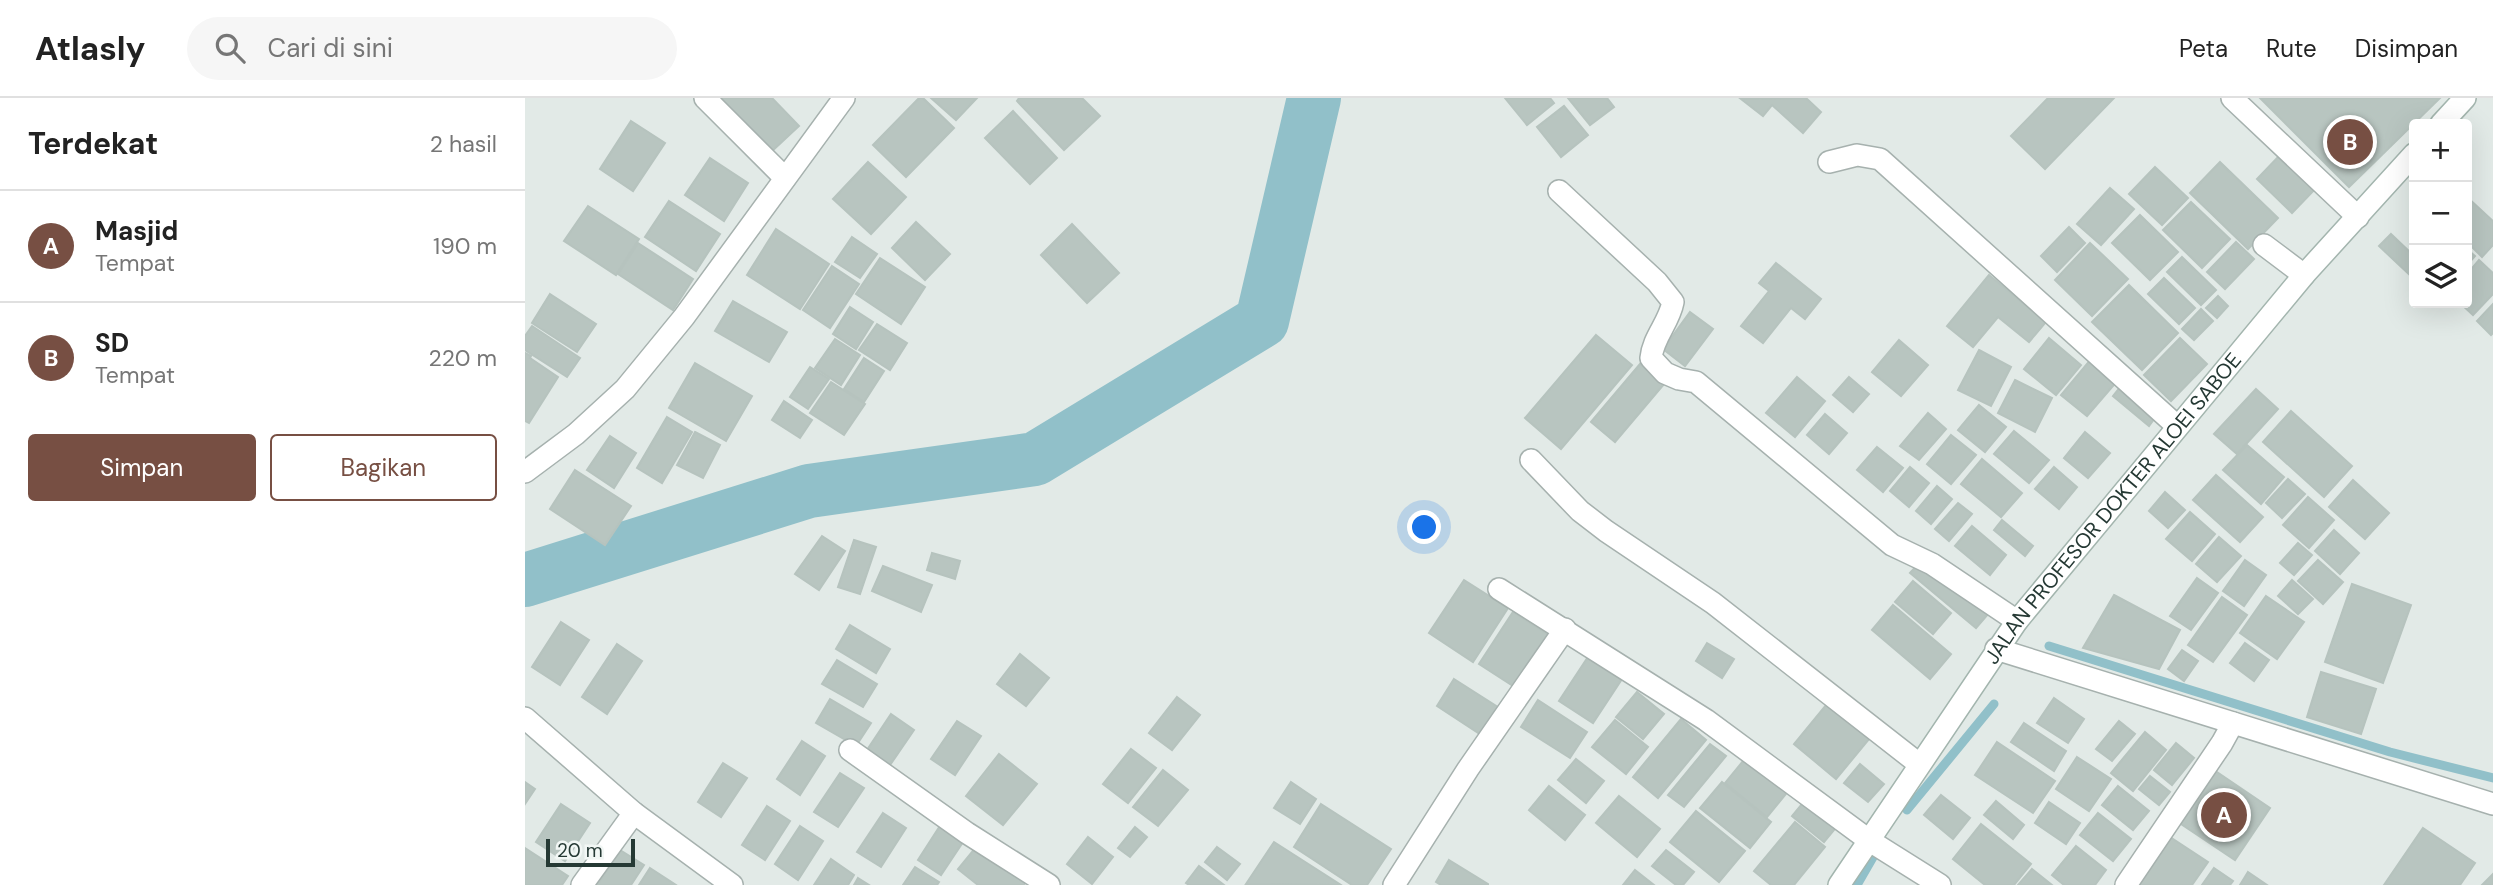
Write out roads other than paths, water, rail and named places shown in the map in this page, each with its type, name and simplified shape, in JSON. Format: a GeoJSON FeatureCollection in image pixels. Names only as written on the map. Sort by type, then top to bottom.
{"type":"FeatureCollection","features":[{"type":"Feature","properties":{"kind":"street"},"geometry":{"type":"LineString","coordinates":[[705,98],[785,178]]}},
{"type":"Feature","properties":{"kind":"street"},"geometry":{"type":"LineString","coordinates":[[525,472],[576,434],[625,389],[684,317],[844,98]]}},
{"type":"Feature","properties":{"kind":"street"},"geometry":{"type":"LineString","coordinates":[[2232,98],[2358,216]]}},
{"type":"Feature","properties":{"kind":"street"},"geometry":{"type":"LineString","coordinates":[[2446,119],[2465,98]]}},
{"type":"Feature","properties":{"kind":"street"},"geometry":{"type":"LineString","coordinates":[[1829,162],[1857,155],[1880,159],[2177,426]]}},
{"type":"Feature","properties":{"kind":"street","name":"JALAN PROFESOR DOKTER ALOEI SABOE"},"geometry":{"type":"LineString","coordinates":[[1839,885],[2017,621],[2304,275],[2409,160]]}},
{"type":"Feature","properties":{"kind":"street"},"geometry":{"type":"LineString","coordinates":[[1559,191],[1657,282],[1673,302],[1668,319],[1652,344],[1651,358],[1657,366],[1679,379],[1696,382],[1892,545],[1932,564],[2017,621]]}},
{"type":"Feature","properties":{"kind":"street"},"geometry":{"type":"LineString","coordinates":[[2264,245],[2304,275]]}},
{"type":"Feature","properties":{"kind":"street"},"geometry":{"type":"LineString","coordinates":[[1531,460],[1580,511],[1713,603],[1919,764]]}},
{"type":"Feature","properties":{"kind":"street"},"geometry":{"type":"LineString","coordinates":[[1499,589],[1706,720],[1870,841],[1940,885]]}},
{"type":"Feature","properties":{"kind":"street"},"geometry":{"type":"LineString","coordinates":[[1394,885],[1468,769],[1565,629]]}},
{"type":"Feature","properties":{"kind":"street"},"geometry":{"type":"LineString","coordinates":[[1996,649],[2493,804]]}},
{"type":"Feature","properties":{"kind":"street"},"geometry":{"type":"LineString","coordinates":[[525,718],[634,813],[732,885]]}},
{"type":"Feature","properties":{"kind":"street"},"geometry":{"type":"LineString","coordinates":[[2126,885],[2233,723]]}},
{"type":"Feature","properties":{"kind":"street"},"geometry":{"type":"LineString","coordinates":[[850,750],[967,833],[1049,885]]}},
{"type":"Feature","properties":{"kind":"street"},"geometry":{"type":"LineString","coordinates":[[582,885],[634,813]]}},
{"type":"Feature","properties":{"kind":"waterway"},"geometry":{"type":"LineString","coordinates":[[525,580],[809,491],[1035,459],[1262,321],[1314,98]]}},
{"type":"Feature","properties":{"kind":"waterway"},"geometry":{"type":"LineString","coordinates":[[2049,646],[2390,752],[2493,778]]}},
{"type":"Feature","properties":{"kind":"waterway"},"geometry":{"type":"LineString","coordinates":[[1907,810],[1994,704]]}},
{"type":"Feature","properties":{"kind":"waterway"},"geometry":{"type":"LineString","coordinates":[[1857,885],[1876,852]]}},
{"type":"Feature","properties":{"kind":"place","name":"SD"},"geometry":{"type":"Point","coordinates":[2350,142]}},
{"type":"Feature","properties":{"kind":"place","name":"Masjid"},"geometry":{"type":"Point","coordinates":[2224,815]}}]}
